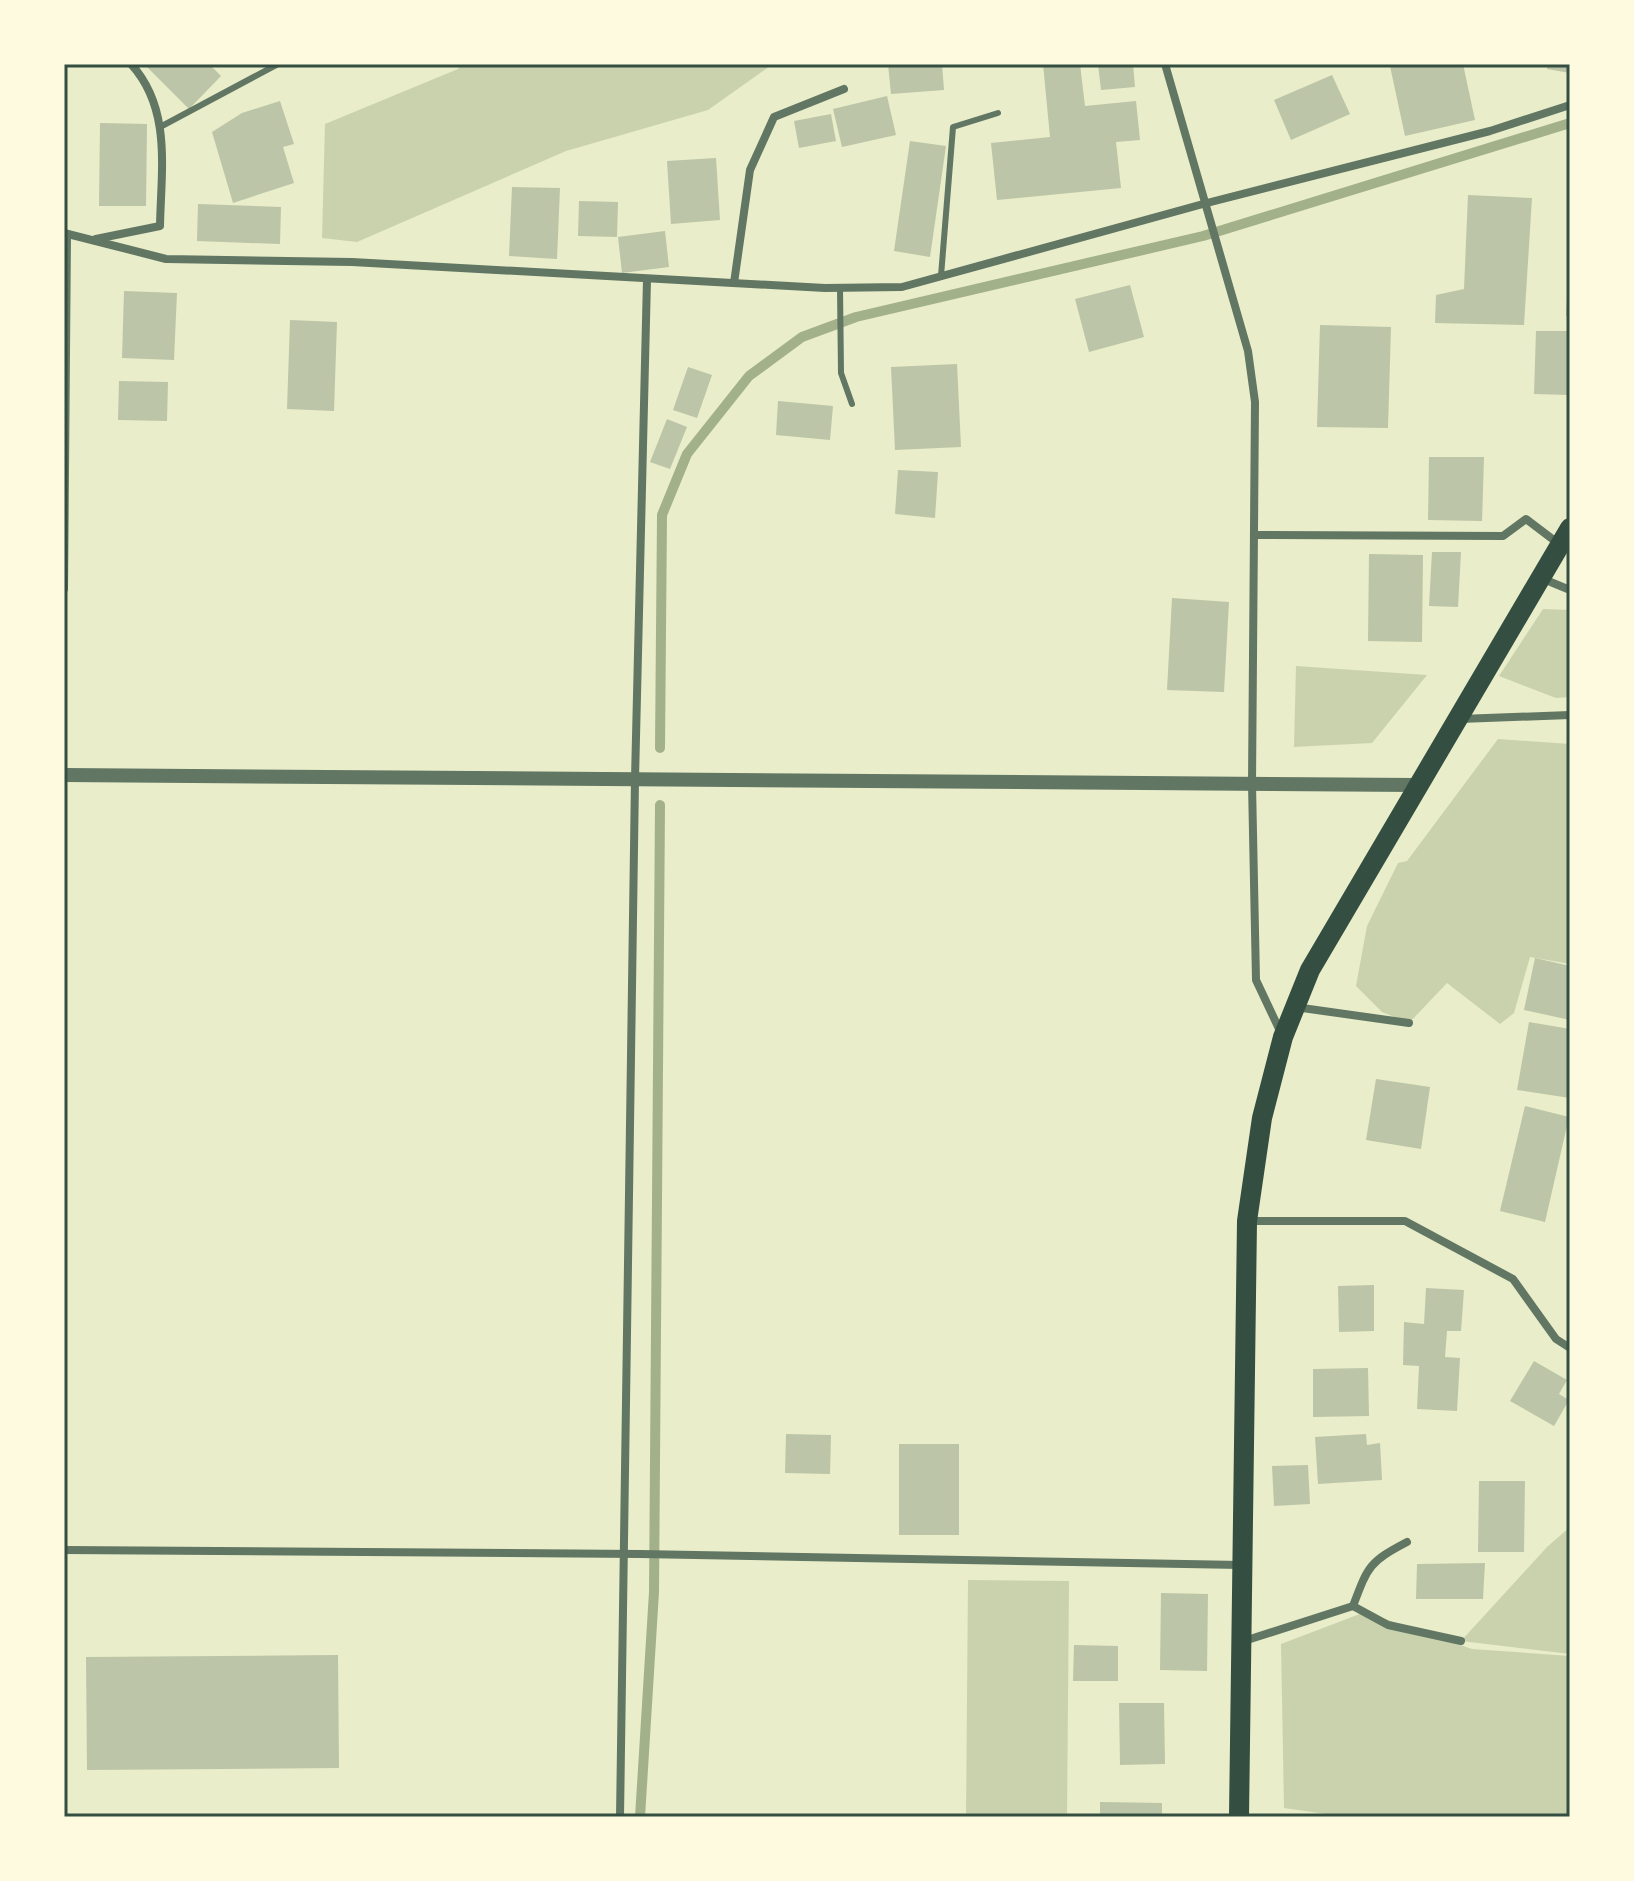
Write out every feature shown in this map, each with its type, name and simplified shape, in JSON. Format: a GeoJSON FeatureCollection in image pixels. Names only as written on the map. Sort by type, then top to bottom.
{"type":"FeatureCollection","features":[{"type":"Feature","properties":{"kind":"main road"},"geometry":{"type":"LineString","coordinates":[[1239,1817],[1247,1221],[1262,1118],[1283,1037],[1310,970],[1565,536]]}},
{"type":"Feature","properties":{"kind":"street"},"geometry":{"type":"LineString","coordinates":[[92,240],[160,226],[162,126],[146,80],[131,64]]}},
{"type":"Feature","properties":{"kind":"street"},"geometry":{"type":"LineString","coordinates":[[1165,64],[1248,351],[1255,402],[1252,784],[1256,980],[1283,1037]]}},
{"type":"Feature","properties":{"kind":"street"},"geometry":{"type":"LineString","coordinates":[[734,283],[750,170],[774,117],[844,89]]}},
{"type":"Feature","properties":{"kind":"street"},"geometry":{"type":"LineString","coordinates":[[64,589],[66,234],[166,259],[352,262],[840,288],[902,287],[1203,204],[1490,131],[1570,105]]}},
{"type":"Feature","properties":{"kind":"street"},"geometry":{"type":"LineString","coordinates":[[620,1817],[635,779],[647,279]]}},
{"type":"Feature","properties":{"kind":"street"},"geometry":{"type":"LineString","coordinates":[[1254,535],[1503,536],[1526,519],[1565,536]]}},
{"type":"Feature","properties":{"kind":"street"},"geometry":{"type":"LineString","coordinates":[[1540,577],[1570,590]]}},
{"type":"Feature","properties":{"kind":"street"},"geometry":{"type":"LineString","coordinates":[[1455,719],[1570,715]]}},
{"type":"Feature","properties":{"kind":"street"},"geometry":{"type":"LineString","coordinates":[[64,775],[1416,785]]}},
{"type":"Feature","properties":{"kind":"street"},"geometry":{"type":"LineString","coordinates":[[1295,1007],[1409,1023]]}},
{"type":"Feature","properties":{"kind":"street"},"geometry":{"type":"LineString","coordinates":[[1247,1221],[1405,1221],[1513,1279],[1556,1339],[1570,1348]]}},
{"type":"Feature","properties":{"kind":"street"},"geometry":{"type":"LineString","coordinates":[[1353,1606],[1365,1573],[1376,1558],[1407,1542]]}},
{"type":"Feature","properties":{"kind":"street"},"geometry":{"type":"LineString","coordinates":[[64,1550],[680,1554],[1241,1565]]}},
{"type":"Feature","properties":{"kind":"street"},"geometry":{"type":"LineString","coordinates":[[1240,1642],[1353,1606],[1388,1625],[1461,1641]]}},
{"type":"Feature","properties":{"kind":"lane"},"geometry":{"type":"LineString","coordinates":[[162,126],[278,64]]}},
{"type":"Feature","properties":{"kind":"lane"},"geometry":{"type":"LineString","coordinates":[[941,276],[953,127],[998,113]]}},
{"type":"Feature","properties":{"kind":"lane"},"geometry":{"type":"LineString","coordinates":[[840,288],[841,373],[852,404]]}},
{"type":"Feature","properties":{"kind":"green space"},"geometry":{"type":"Polygon","coordinates":[[[461,64],[773,64],[708,110],[566,151],[357,242],[322,238],[325,124],[458,69],[461,64]]]}},
{"type":"Feature","properties":{"kind":"green space"},"geometry":{"type":"Polygon","coordinates":[[[1543,609],[1570,610],[1570,697],[1556,698],[1499,676],[1543,609]]]}},
{"type":"Feature","properties":{"kind":"green space"},"geometry":{"type":"Polygon","coordinates":[[[1296,666],[1427,675],[1372,743],[1294,747],[1296,666]]]}},
{"type":"Feature","properties":{"kind":"green space"},"geometry":{"type":"Polygon","coordinates":[[[1498,739],[1570,744],[1570,964],[1530,957],[1514,1013],[1500,1024],[1447,983],[1409,1023],[1382,1012],[1356,986],[1367,926],[1398,863],[1407,861],[1498,739]]]}},
{"type":"Feature","properties":{"kind":"green space"},"geometry":{"type":"Polygon","coordinates":[[[1570,1527],[1570,1654],[1461,1641],[1547,1547],[1570,1527]]]}},
{"type":"Feature","properties":{"kind":"green space"},"geometry":{"type":"Polygon","coordinates":[[[968,1580],[1069,1581],[1067,1817],[966,1817],[968,1580]]]}},
{"type":"Feature","properties":{"kind":"green space"},"geometry":{"type":"Polygon","coordinates":[[[1365,1612],[1472,1649],[1570,1656],[1570,1817],[1347,1817],[1284,1808],[1281,1644],[1365,1612]]]}},
{"type":"Feature","properties":{"kind":"building"},"geometry":{"type":"Polygon","coordinates":[[[144,64],[209,64],[221,76],[189,109],[144,64]]]}},
{"type":"Feature","properties":{"kind":"building"},"geometry":{"type":"Polygon","coordinates":[[[888,64],[942,64],[944,90],[891,94],[888,64]]]}},
{"type":"Feature","properties":{"kind":"building"},"geometry":{"type":"Polygon","coordinates":[[[1043,64],[1080,64],[1085,106],[1136,101],[1140,140],[1116,142],[1121,188],[997,200],[991,143],[1050,137],[1043,64]]]}},
{"type":"Feature","properties":{"kind":"building"},"geometry":{"type":"Polygon","coordinates":[[[1098,64],[1133,64],[1135,87],[1101,90],[1098,64]]]}},
{"type":"Feature","properties":{"kind":"building"},"geometry":{"type":"Polygon","coordinates":[[[1463,64],[1475,120],[1405,136],[1390,66],[1463,64]]]}},
{"type":"Feature","properties":{"kind":"building"},"geometry":{"type":"Polygon","coordinates":[[[1548,64],[1570,64],[1570,73],[1547,69],[1548,64]]]}},
{"type":"Feature","properties":{"kind":"building"},"geometry":{"type":"Polygon","coordinates":[[[1332,75],[1350,114],[1291,140],[1274,100],[1332,75]]]}},
{"type":"Feature","properties":{"kind":"building"},"geometry":{"type":"Polygon","coordinates":[[[887,96],[896,135],[842,147],[833,109],[887,96]]]}},
{"type":"Feature","properties":{"kind":"building"},"geometry":{"type":"Polygon","coordinates":[[[280,101],[294,144],[283,147],[294,183],[233,203],[212,132],[242,113],[280,101]]]}},
{"type":"Feature","properties":{"kind":"building"},"geometry":{"type":"Polygon","coordinates":[[[831,114],[836,141],[799,148],[794,121],[831,114]]]}},
{"type":"Feature","properties":{"kind":"building"},"geometry":{"type":"Polygon","coordinates":[[[100,123],[147,124],[146,206],[99,206],[100,123]]]}},
{"type":"Feature","properties":{"kind":"building"},"geometry":{"type":"Polygon","coordinates":[[[910,141],[946,146],[930,257],[894,251],[910,141]]]}},
{"type":"Feature","properties":{"kind":"building"},"geometry":{"type":"Polygon","coordinates":[[[716,158],[720,220],[671,224],[667,161],[716,158]]]}},
{"type":"Feature","properties":{"kind":"building"},"geometry":{"type":"Polygon","coordinates":[[[512,187],[560,188],[557,259],[509,256],[512,187]]]}},
{"type":"Feature","properties":{"kind":"building"},"geometry":{"type":"Polygon","coordinates":[[[1468,195],[1532,198],[1524,325],[1435,323],[1436,295],[1464,289],[1468,195]]]}},
{"type":"Feature","properties":{"kind":"building"},"geometry":{"type":"Polygon","coordinates":[[[579,201],[618,202],[617,237],[578,236],[579,201]]]}},
{"type":"Feature","properties":{"kind":"building"},"geometry":{"type":"Polygon","coordinates":[[[198,204],[281,207],[280,244],[197,241],[198,204]]]}},
{"type":"Feature","properties":{"kind":"building"},"geometry":{"type":"Polygon","coordinates":[[[665,231],[669,267],[622,273],[618,237],[665,231]]]}},
{"type":"Feature","properties":{"kind":"building"},"geometry":{"type":"Polygon","coordinates":[[[1130,285],[1144,337],[1089,352],[1075,299],[1130,285]]]}},
{"type":"Feature","properties":{"kind":"building"},"geometry":{"type":"Polygon","coordinates":[[[1568,285],[1570,316],[1566,316],[1568,285]]]}},
{"type":"Feature","properties":{"kind":"building"},"geometry":{"type":"Polygon","coordinates":[[[124,291],[177,293],[174,360],[122,358],[124,291]]]}},
{"type":"Feature","properties":{"kind":"building"},"geometry":{"type":"Polygon","coordinates":[[[290,320],[337,322],[334,411],[287,409],[290,320]]]}},
{"type":"Feature","properties":{"kind":"building"},"geometry":{"type":"Polygon","coordinates":[[[1320,325],[1391,327],[1388,428],[1317,427],[1320,325]]]}},
{"type":"Feature","properties":{"kind":"building"},"geometry":{"type":"Polygon","coordinates":[[[1536,331],[1570,331],[1570,395],[1534,394],[1536,331]]]}},
{"type":"Feature","properties":{"kind":"building"},"geometry":{"type":"Polygon","coordinates":[[[957,364],[961,447],[895,450],[891,367],[957,364]]]}},
{"type":"Feature","properties":{"kind":"building"},"geometry":{"type":"Polygon","coordinates":[[[688,367],[712,375],[697,418],[673,410],[688,367]]]}},
{"type":"Feature","properties":{"kind":"building"},"geometry":{"type":"Polygon","coordinates":[[[119,381],[168,382],[167,421],[118,420],[119,381]]]}},
{"type":"Feature","properties":{"kind":"building"},"geometry":{"type":"Polygon","coordinates":[[[778,401],[833,406],[830,440],[776,435],[778,401]]]}},
{"type":"Feature","properties":{"kind":"building"},"geometry":{"type":"Polygon","coordinates":[[[667,419],[687,427],[670,469],[650,462],[667,419]]]}},
{"type":"Feature","properties":{"kind":"building"},"geometry":{"type":"Polygon","coordinates":[[[1429,457],[1484,457],[1482,521],[1428,520],[1429,457]]]}},
{"type":"Feature","properties":{"kind":"building"},"geometry":{"type":"Polygon","coordinates":[[[898,470],[938,472],[935,518],[895,514],[898,470]]]}},
{"type":"Feature","properties":{"kind":"building"},"geometry":{"type":"Polygon","coordinates":[[[1432,552],[1461,552],[1458,607],[1429,606],[1432,552]]]}},
{"type":"Feature","properties":{"kind":"building"},"geometry":{"type":"Polygon","coordinates":[[[1369,554],[1423,555],[1422,642],[1368,641],[1369,554]]]}},
{"type":"Feature","properties":{"kind":"building"},"geometry":{"type":"Polygon","coordinates":[[[1172,598],[1229,602],[1224,692],[1167,690],[1172,598]]]}},
{"type":"Feature","properties":{"kind":"building"},"geometry":{"type":"Polygon","coordinates":[[[1535,958],[1570,966],[1570,1020],[1524,1010],[1535,958]]]}},
{"type":"Feature","properties":{"kind":"building"},"geometry":{"type":"Polygon","coordinates":[[[1529,1022],[1570,1029],[1570,1098],[1517,1090],[1529,1022]]]}},
{"type":"Feature","properties":{"kind":"building"},"geometry":{"type":"Polygon","coordinates":[[[1376,1079],[1430,1087],[1421,1149],[1366,1140],[1376,1079]]]}},
{"type":"Feature","properties":{"kind":"building"},"geometry":{"type":"Polygon","coordinates":[[[1525,1106],[1569,1117],[1545,1222],[1500,1211],[1525,1106]]]}},
{"type":"Feature","properties":{"kind":"building"},"geometry":{"type":"Polygon","coordinates":[[[1374,1285],[1374,1331],[1339,1332],[1338,1286],[1374,1285]]]}},
{"type":"Feature","properties":{"kind":"building"},"geometry":{"type":"Polygon","coordinates":[[[1426,1288],[1464,1290],[1461,1331],[1447,1331],[1445,1357],[1460,1358],[1457,1411],[1417,1409],[1419,1366],[1403,1365],[1404,1322],[1424,1324],[1426,1288]]]}},
{"type":"Feature","properties":{"kind":"building"},"geometry":{"type":"Polygon","coordinates":[[[1534,1361],[1567,1380],[1559,1394],[1569,1400],[1554,1426],[1510,1401],[1534,1361]]]}},
{"type":"Feature","properties":{"kind":"building"},"geometry":{"type":"Polygon","coordinates":[[[1368,1368],[1369,1416],[1313,1417],[1313,1369],[1368,1368]]]}},
{"type":"Feature","properties":{"kind":"building"},"geometry":{"type":"Polygon","coordinates":[[[786,1434],[831,1435],[830,1474],[785,1473],[786,1434]]]}},
{"type":"Feature","properties":{"kind":"building"},"geometry":{"type":"Polygon","coordinates":[[[1366,1434],[1367,1445],[1380,1443],[1382,1480],[1318,1484],[1315,1437],[1366,1434]]]}},
{"type":"Feature","properties":{"kind":"building"},"geometry":{"type":"Polygon","coordinates":[[[899,1444],[959,1444],[959,1535],[899,1535],[899,1444]]]}},
{"type":"Feature","properties":{"kind":"building"},"geometry":{"type":"Polygon","coordinates":[[[1308,1465],[1310,1504],[1274,1506],[1272,1466],[1308,1465]]]}},
{"type":"Feature","properties":{"kind":"building"},"geometry":{"type":"Polygon","coordinates":[[[1479,1481],[1525,1481],[1524,1552],[1478,1552],[1479,1481]]]}},
{"type":"Feature","properties":{"kind":"building"},"geometry":{"type":"Polygon","coordinates":[[[1485,1563],[1483,1599],[1416,1599],[1417,1564],[1485,1563]]]}},
{"type":"Feature","properties":{"kind":"building"},"geometry":{"type":"Polygon","coordinates":[[[1161,1593],[1208,1594],[1207,1671],[1160,1670],[1161,1593]]]}},
{"type":"Feature","properties":{"kind":"building"},"geometry":{"type":"Polygon","coordinates":[[[1074,1645],[1118,1646],[1118,1681],[1073,1681],[1074,1645]]]}},
{"type":"Feature","properties":{"kind":"building"},"geometry":{"type":"Polygon","coordinates":[[[338,1655],[339,1768],[87,1770],[86,1657],[338,1655]]]}},
{"type":"Feature","properties":{"kind":"building"},"geometry":{"type":"Polygon","coordinates":[[[1119,1703],[1164,1703],[1165,1764],[1120,1765],[1119,1703]]]}},
{"type":"Feature","properties":{"kind":"building"},"geometry":{"type":"Polygon","coordinates":[[[1100,1802],[1162,1803],[1162,1817],[1100,1817],[1100,1802]]]}},
{"type":"Feature","properties":{"kind":"waterway"},"geometry":{"type":"LineString","coordinates":[[660,748],[662,515],[687,454],[749,376],[802,337],[856,317],[1203,236],[1570,123]]}},
{"type":"Feature","properties":{"kind":"waterway"},"geometry":{"type":"LineString","coordinates":[[640,1817],[654,1592],[660,805]]}}]}
